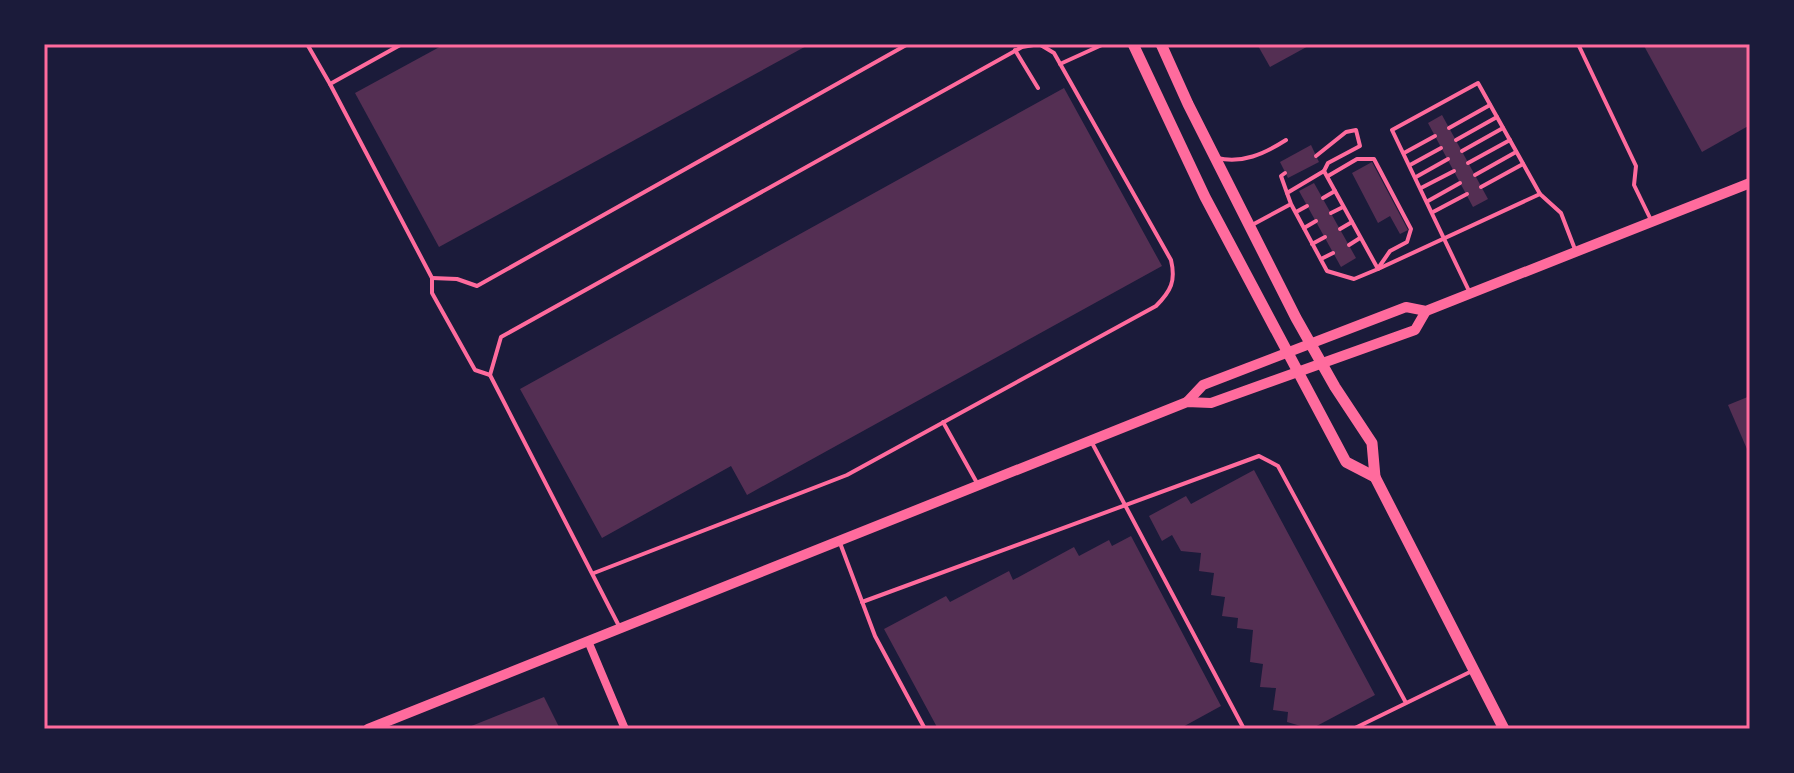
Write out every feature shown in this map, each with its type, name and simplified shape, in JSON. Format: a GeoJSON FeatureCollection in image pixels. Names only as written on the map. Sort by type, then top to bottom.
{"type":"FeatureCollection","features":[{"type":"Feature","properties":{"kind":"main road"},"geometry":{"type":"LineString","coordinates":[[1133,44],[1205,197],[1346,462],[1375,477]]}},
{"type":"Feature","properties":{"kind":"main road"},"geometry":{"type":"LineString","coordinates":[[1161,44],[1215,158],[1322,365],[1372,443],[1375,477],[1504,729]]}},
{"type":"Feature","properties":{"kind":"street"},"geometry":{"type":"LineString","coordinates":[[1187,402],[1203,385],[1406,307],[1426,311],[1750,183]]}},
{"type":"Feature","properties":{"kind":"street"},"geometry":{"type":"LineString","coordinates":[[368,729],[1187,402],[1211,403],[1415,330],[1426,311]]}},
{"type":"Feature","properties":{"kind":"street"},"geometry":{"type":"LineString","coordinates":[[588,641],[625,729]]}},
{"type":"Feature","properties":{"kind":"lane"},"geometry":{"type":"LineString","coordinates":[[307,44],[432,278],[432,293],[475,370],[490,375],[620,628]]}},
{"type":"Feature","properties":{"kind":"lane"},"geometry":{"type":"LineString","coordinates":[[330,84],[402,44]]}},
{"type":"Feature","properties":{"kind":"lane"},"geometry":{"type":"LineString","coordinates":[[432,278],[457,279],[477,286],[908,44]]}},
{"type":"Feature","properties":{"kind":"lane"},"geometry":{"type":"LineString","coordinates":[[490,375],[501,337],[1015,50],[1039,44],[1054,53],[1171,260],[1174,276],[1170,291],[1156,306],[847,475],[594,573]]}},
{"type":"Feature","properties":{"kind":"lane"},"geometry":{"type":"LineString","coordinates":[[1060,64],[1104,44]]}},
{"type":"Feature","properties":{"kind":"lane"},"geometry":{"type":"LineString","coordinates":[[1578,44],[1636,166],[1634,185],[1652,222]]}},
{"type":"Feature","properties":{"kind":"lane"},"geometry":{"type":"LineString","coordinates":[[1015,50],[1038,88]]}},
{"type":"Feature","properties":{"kind":"lane"},"geometry":{"type":"LineString","coordinates":[[1470,293],[1392,130],[1478,83],[1540,194],[1561,213],[1576,252]]}},
{"type":"Feature","properties":{"kind":"lane"},"geometry":{"type":"LineString","coordinates":[[1449,128],[1490,105]]}},
{"type":"Feature","properties":{"kind":"lane"},"geometry":{"type":"LineString","coordinates":[[1456,140],[1497,117]]}},
{"type":"Feature","properties":{"kind":"lane"},"geometry":{"type":"LineString","coordinates":[[1462,151],[1503,128]]}},
{"type":"Feature","properties":{"kind":"lane"},"geometry":{"type":"LineString","coordinates":[[1316,156],[1346,132],[1356,130],[1360,136],[1360,146],[1328,163],[1326,174],[1378,269]]}},
{"type":"Feature","properties":{"kind":"lane"},"geometry":{"type":"LineString","coordinates":[[1404,153],[1435,136]]}},
{"type":"Feature","properties":{"kind":"lane"},"geometry":{"type":"LineString","coordinates":[[1215,158],[1235,161],[1252,158],[1286,140]]}},
{"type":"Feature","properties":{"kind":"lane"},"geometry":{"type":"LineString","coordinates":[[1468,163],[1510,140]]}},
{"type":"Feature","properties":{"kind":"lane"},"geometry":{"type":"LineString","coordinates":[[1410,165],[1441,148]]}},
{"type":"Feature","properties":{"kind":"lane"},"geometry":{"type":"LineString","coordinates":[[1475,175],[1516,152]]}},
{"type":"Feature","properties":{"kind":"lane"},"geometry":{"type":"LineString","coordinates":[[1287,193],[1357,159],[1374,159],[1411,229],[1407,242],[1390,251],[1378,269]]}},
{"type":"Feature","properties":{"kind":"lane"},"geometry":{"type":"LineString","coordinates":[[1416,177],[1448,159]]}},
{"type":"Feature","properties":{"kind":"lane"},"geometry":{"type":"LineString","coordinates":[[1481,187],[1523,164]]}},
{"type":"Feature","properties":{"kind":"lane"},"geometry":{"type":"LineString","coordinates":[[1421,188],[1454,171]]}},
{"type":"Feature","properties":{"kind":"lane"},"geometry":{"type":"LineString","coordinates":[[1285,173],[1281,176],[1291,204],[1327,271],[1354,279],[1447,240],[1540,194]]}},
{"type":"Feature","properties":{"kind":"lane"},"geometry":{"type":"LineString","coordinates":[[1428,201],[1460,183]]}},
{"type":"Feature","properties":{"kind":"lane"},"geometry":{"type":"LineString","coordinates":[[1323,198],[1335,191]]}},
{"type":"Feature","properties":{"kind":"lane"},"geometry":{"type":"LineString","coordinates":[[1433,212],[1467,194]]}},
{"type":"Feature","properties":{"kind":"lane"},"geometry":{"type":"LineString","coordinates":[[1250,226],[1291,204]]}},
{"type":"Feature","properties":{"kind":"lane"},"geometry":{"type":"LineString","coordinates":[[1296,212],[1307,206]]}},
{"type":"Feature","properties":{"kind":"lane"},"geometry":{"type":"LineString","coordinates":[[1331,213],[1344,206]]}},
{"type":"Feature","properties":{"kind":"lane"},"geometry":{"type":"LineString","coordinates":[[1304,228],[1316,221]]}},
{"type":"Feature","properties":{"kind":"lane"},"geometry":{"type":"LineString","coordinates":[[1340,229],[1352,222]]}},
{"type":"Feature","properties":{"kind":"lane"},"geometry":{"type":"LineString","coordinates":[[1312,244],[1325,237]]}},
{"type":"Feature","properties":{"kind":"lane"},"geometry":{"type":"LineString","coordinates":[[1349,245],[1361,238]]}},
{"type":"Feature","properties":{"kind":"lane"},"geometry":{"type":"LineString","coordinates":[[1321,259],[1333,253]]}},
{"type":"Feature","properties":{"kind":"lane"},"geometry":{"type":"LineString","coordinates":[[943,422],[978,485]]}},
{"type":"Feature","properties":{"kind":"lane"},"geometry":{"type":"LineString","coordinates":[[1091,441],[1244,729]]}},
{"type":"Feature","properties":{"kind":"lane"},"geometry":{"type":"LineString","coordinates":[[862,602],[1259,456],[1278,466],[1405,701]]}},
{"type":"Feature","properties":{"kind":"lane"},"geometry":{"type":"LineString","coordinates":[[839,541],[875,636],[925,729]]}},
{"type":"Feature","properties":{"kind":"lane"},"geometry":{"type":"LineString","coordinates":[[1353,729],[1474,670]]}},
{"type":"Feature","properties":{"kind":"building"},"geometry":{"type":"Polygon","coordinates":[[[445,44],[810,44],[439,247],[355,93],[445,44]]]}},
{"type":"Feature","properties":{"kind":"building"},"geometry":{"type":"Polygon","coordinates":[[[1257,44],[1312,44],[1270,67],[1257,44]]]}},
{"type":"Feature","properties":{"kind":"building"},"geometry":{"type":"Polygon","coordinates":[[[1643,44],[1750,44],[1750,125],[1702,152],[1643,44]]]}},
{"type":"Feature","properties":{"kind":"building"},"geometry":{"type":"Polygon","coordinates":[[[1064,88],[1162,266],[747,495],[731,466],[602,538],[520,389],[1064,88]]]}},
{"type":"Feature","properties":{"kind":"building"},"geometry":{"type":"Polygon","coordinates":[[[1442,115],[1488,199],[1473,207],[1428,123],[1442,115]]]}},
{"type":"Feature","properties":{"kind":"building"},"geometry":{"type":"Polygon","coordinates":[[[1311,145],[1319,162],[1288,178],[1280,162],[1311,145]]]}},
{"type":"Feature","properties":{"kind":"building"},"geometry":{"type":"Polygon","coordinates":[[[1372,162],[1408,230],[1400,234],[1390,216],[1378,223],[1352,173],[1372,162]]]}},
{"type":"Feature","properties":{"kind":"building"},"geometry":{"type":"Polygon","coordinates":[[[1314,183],[1356,258],[1341,267],[1299,191],[1314,183]]]}},
{"type":"Feature","properties":{"kind":"building"},"geometry":{"type":"Polygon","coordinates":[[[1750,396],[1750,456],[1728,405],[1750,396]]]}},
{"type":"Feature","properties":{"kind":"building"},"geometry":{"type":"Polygon","coordinates":[[[1254,470],[1375,695],[1311,729],[1287,722],[1288,712],[1273,710],[1276,688],[1260,687],[1263,664],[1250,662],[1253,630],[1237,628],[1238,618],[1222,616],[1225,597],[1211,595],[1214,573],[1199,571],[1201,553],[1181,551],[1172,535],[1162,541],[1149,516],[1186,496],[1191,504],[1254,470]]]}},
{"type":"Feature","properties":{"kind":"building"},"geometry":{"type":"Polygon","coordinates":[[[1131,536],[1221,706],[1179,729],[938,729],[884,629],[946,596],[950,602],[1009,571],[1013,580],[1074,547],[1079,556],[1109,540],[1112,546],[1131,536]]]}},
{"type":"Feature","properties":{"kind":"building"},"geometry":{"type":"Polygon","coordinates":[[[544,697],[560,729],[464,729],[544,697]]]}}]}
